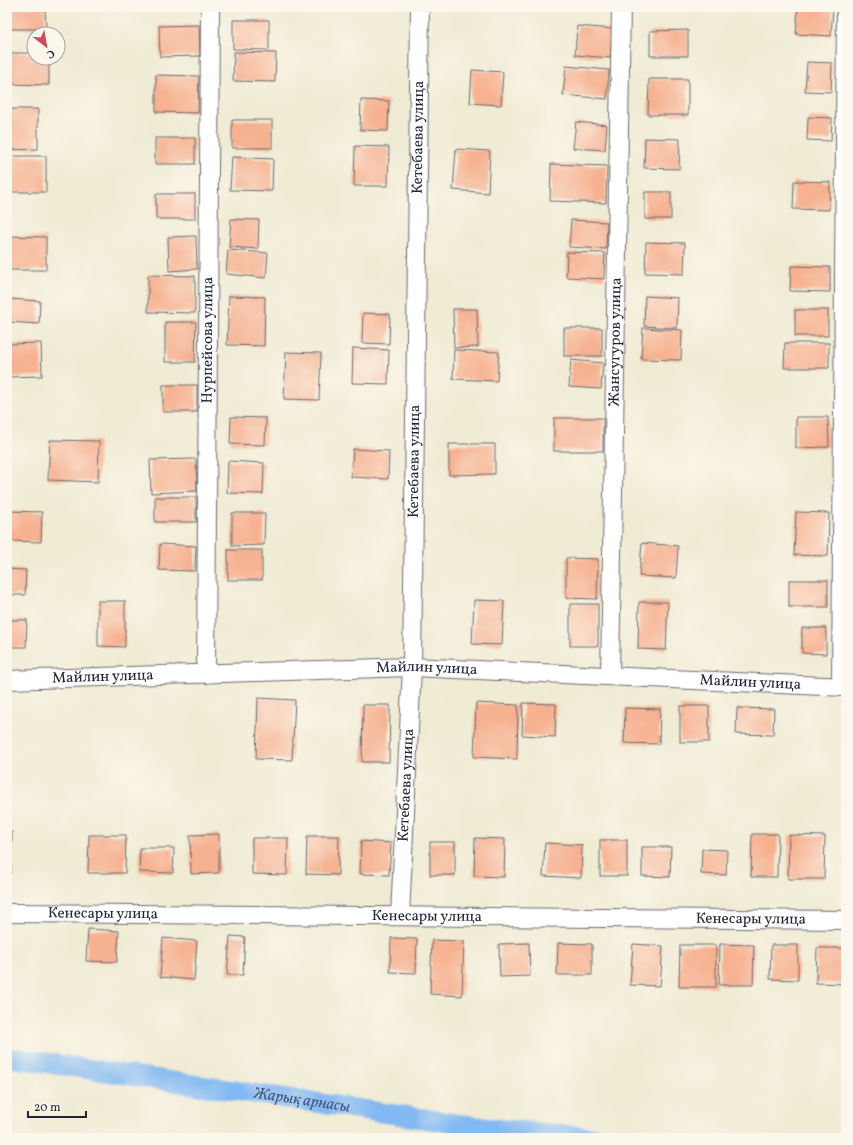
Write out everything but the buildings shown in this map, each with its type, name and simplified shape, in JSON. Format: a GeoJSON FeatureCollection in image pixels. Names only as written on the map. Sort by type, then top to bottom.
{"type":"FeatureCollection","features":[{"type":"Feature","properties":{"kind":"street","name":"Нурпейсова улица"},"geometry":{"type":"LineString","coordinates":[[206,674],[210,7]]}},
{"type":"Feature","properties":{"kind":"street","name":"Кетебаева улица"},"geometry":{"type":"LineString","coordinates":[[400,916],[412,667],[420,7]]}},
{"type":"Feature","properties":{"kind":"street","name":"Жансугуров улица"},"geometry":{"type":"LineString","coordinates":[[610,676],[621,7]]}},
{"type":"Feature","properties":{"kind":"street"},"geometry":{"type":"LineString","coordinates":[[843,687],[846,7]]}},
{"type":"Feature","properties":{"kind":"street","name":"Майлин улица"},"geometry":{"type":"LineString","coordinates":[[7,680],[412,667],[843,687]]}},
{"type":"Feature","properties":{"kind":"street","name":"Кенесары улица"},"geometry":{"type":"LineString","coordinates":[[7,913],[846,920]]}},
{"type":"Feature","properties":{"kind":"waterway","name":"Жарық арнасы"},"geometry":{"type":"LineString","coordinates":[[7,1057],[487,1128],[597,1138]]}}]}
